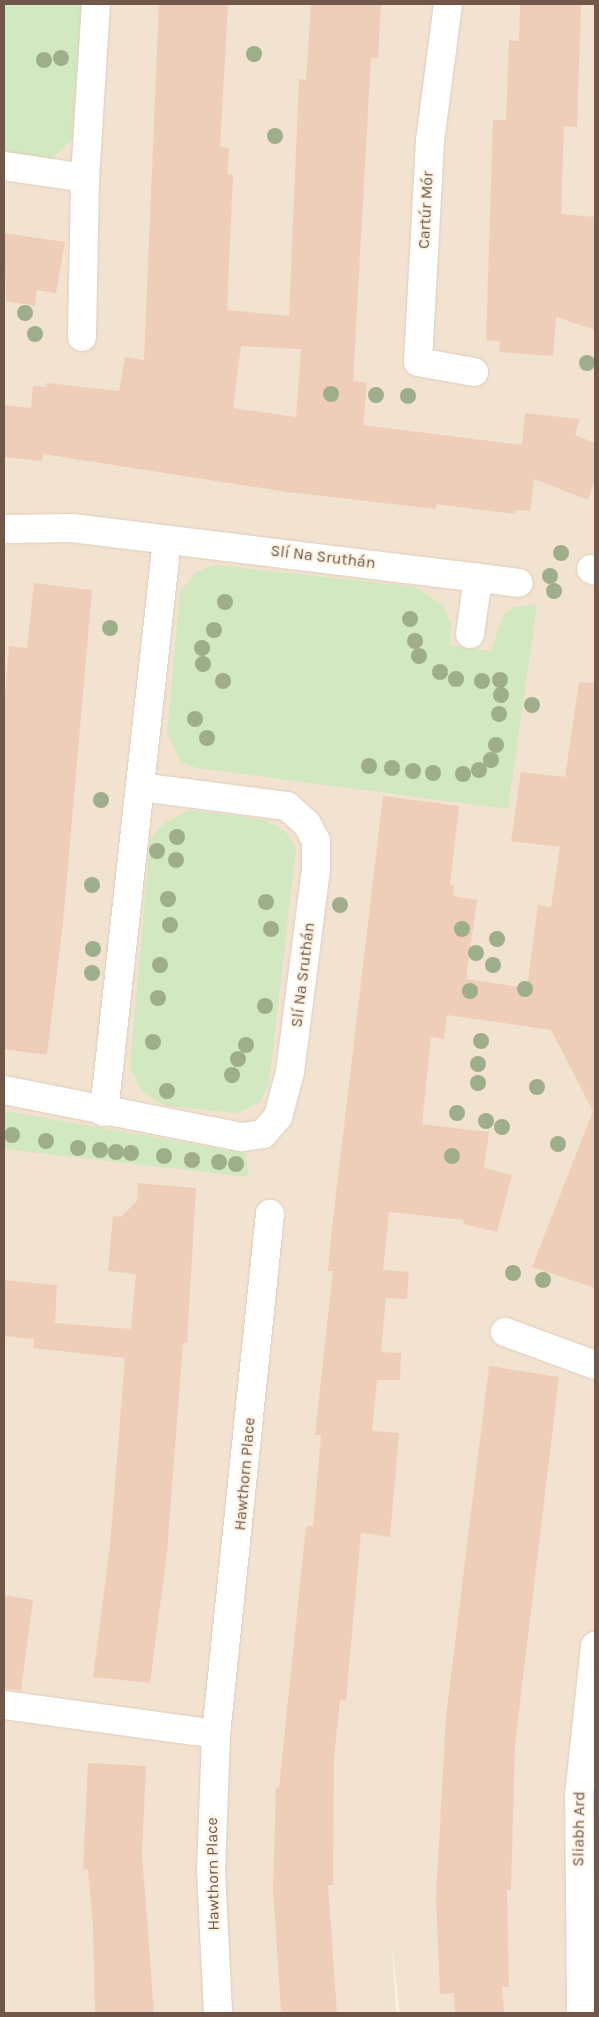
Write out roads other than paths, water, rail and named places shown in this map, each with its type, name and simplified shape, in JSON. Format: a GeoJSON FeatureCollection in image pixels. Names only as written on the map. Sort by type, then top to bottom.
{"type":"FeatureCollection","features":[{"type":"Feature","properties":{"kind":"street"},"geometry":{"type":"LineString","coordinates":[[82,337],[85,178],[96,4]]}},
{"type":"Feature","properties":{"kind":"street","name":"Cartúr Mór"},"geometry":{"type":"LineString","coordinates":[[448,4],[430,141],[418,362],[474,372]]}},
{"type":"Feature","properties":{"kind":"street"},"geometry":{"type":"LineString","coordinates":[[4,166],[85,178]]}},
{"type":"Feature","properties":{"kind":"street","name":"Slí Na Sruthán"},"geometry":{"type":"LineString","coordinates":[[4,529],[72,528],[519,583]]}},
{"type":"Feature","properties":{"kind":"street"},"geometry":{"type":"LineString","coordinates":[[104,1112],[167,540]]}},
{"type":"Feature","properties":{"kind":"street"},"geometry":{"type":"LineString","coordinates":[[470,634],[478,578]]}},
{"type":"Feature","properties":{"kind":"street","name":"Slí Na Sruthán"},"geometry":{"type":"LineString","coordinates":[[4,1090],[104,1112],[242,1137],[263,1134],[278,1117],[290,1072],[316,870],[316,841],[307,824],[287,806],[141,787]]}},
{"type":"Feature","properties":{"kind":"street","name":"Hawthorn Place"},"geometry":{"type":"LineString","coordinates":[[218,2013],[211,1871],[216,1734],[270,1214]]}},
{"type":"Feature","properties":{"kind":"street"},"geometry":{"type":"LineString","coordinates":[[505,1332],[595,1365]]}},
{"type":"Feature","properties":{"kind":"street","name":"Sliabh Ard"},"geometry":{"type":"LineString","coordinates":[[581,2013],[579,1796],[595,1646]]}},
{"type":"Feature","properties":{"kind":"street"},"geometry":{"type":"LineString","coordinates":[[4,1705],[216,1734]]}}]}
